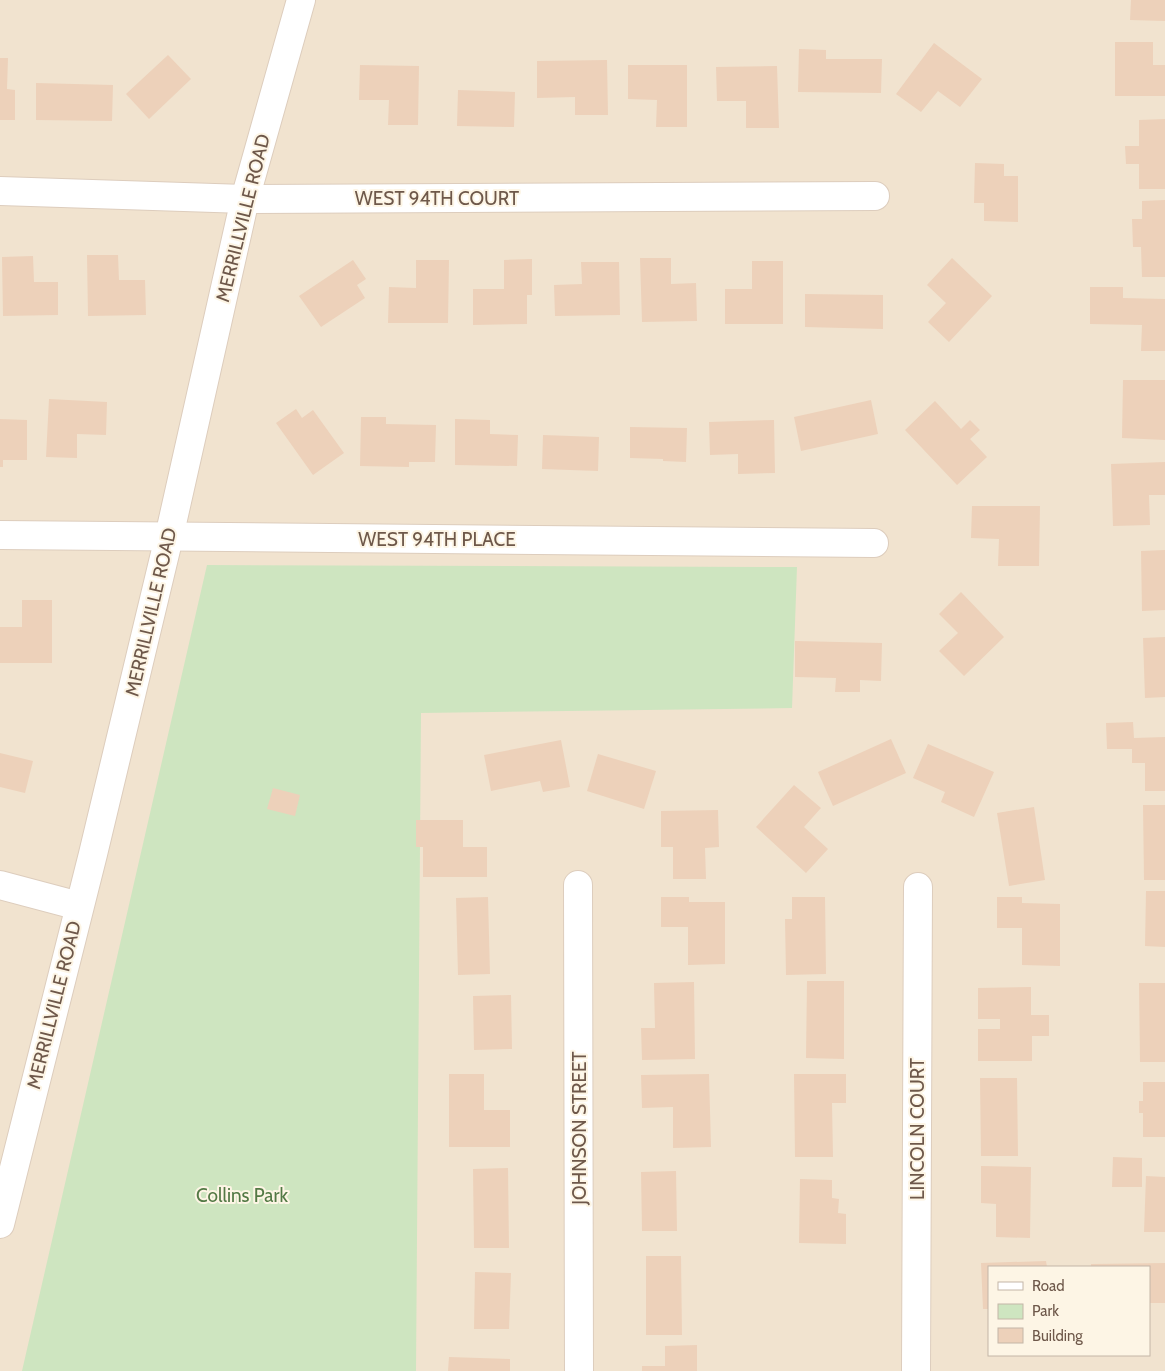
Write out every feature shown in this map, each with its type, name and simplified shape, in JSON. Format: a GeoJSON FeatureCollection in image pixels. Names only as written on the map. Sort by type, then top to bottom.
{"type":"FeatureCollection","features":[{"type":"Feature","properties":{"kind":"street","name":"MERRILLVILLE ROAD"},"geometry":{"type":"LineString","coordinates":[[0,1224],[169,537],[245,198],[300,0]]}},
{"type":"Feature","properties":{"kind":"street","name":"WEST 94TH COURT"},"geometry":{"type":"LineString","coordinates":[[0,192],[245,198],[875,196]]}},
{"type":"Feature","properties":{"kind":"street","name":"WEST 94TH PLACE"},"geometry":{"type":"LineString","coordinates":[[0,535],[874,543]]}},
{"type":"Feature","properties":{"kind":"street"},"geometry":{"type":"LineString","coordinates":[[0,885],[79,906]]}},
{"type":"Feature","properties":{"kind":"street","name":"JOHNSON STREET"},"geometry":{"type":"LineString","coordinates":[[578,885],[579,1371]]}},
{"type":"Feature","properties":{"kind":"street","name":"LINCOLN COURT"},"geometry":{"type":"LineString","coordinates":[[916,1371],[918,887]]}},
{"type":"Feature","properties":{"kind":"shaded area"},"geometry":{"type":"Polygon","coordinates":[[[0,0],[1165,0],[1165,1371],[0,1371],[0,0]]]}},
{"type":"Feature","properties":{"kind":"green space","name":"Collins Park"},"geometry":{"type":"Polygon","coordinates":[[[207,565],[797,567],[792,708],[421,713],[416,1371],[22,1371],[207,565]]]}},
{"type":"Feature","properties":{"kind":"building"},"geometry":{"type":"Polygon","coordinates":[[[1131,0],[1165,0],[1165,21],[1130,20],[1131,0]]]}},
{"type":"Feature","properties":{"kind":"building"},"geometry":{"type":"Polygon","coordinates":[[[1115,42],[1153,42],[1153,65],[1165,65],[1165,96],[1115,96],[1115,42]]]}},
{"type":"Feature","properties":{"kind":"building"},"geometry":{"type":"Polygon","coordinates":[[[934,43],[982,79],[960,107],[938,91],[921,112],[896,94],[934,43]]]}},
{"type":"Feature","properties":{"kind":"building"},"geometry":{"type":"Polygon","coordinates":[[[799,49],[826,50],[826,59],[882,59],[881,93],[798,92],[799,49]]]}},
{"type":"Feature","properties":{"kind":"building"},"geometry":{"type":"Polygon","coordinates":[[[168,55],[191,79],[149,119],[126,94],[168,55]]]}},
{"type":"Feature","properties":{"kind":"building"},"geometry":{"type":"Polygon","coordinates":[[[0,58],[8,58],[7,89],[15,90],[15,120],[0,120],[0,58]]]}},
{"type":"Feature","properties":{"kind":"building"},"geometry":{"type":"Polygon","coordinates":[[[607,60],[608,115],[575,115],[575,97],[537,98],[537,61],[607,60]]]}},
{"type":"Feature","properties":{"kind":"building"},"geometry":{"type":"Polygon","coordinates":[[[360,65],[419,66],[418,125],[388,125],[389,100],[359,100],[360,65]]]}},
{"type":"Feature","properties":{"kind":"building"},"geometry":{"type":"Polygon","coordinates":[[[628,65],[687,65],[687,127],[656,127],[657,100],[628,99],[628,65]]]}},
{"type":"Feature","properties":{"kind":"building"},"geometry":{"type":"Polygon","coordinates":[[[777,66],[779,128],[746,128],[746,101],[717,101],[716,67],[777,66]]]}},
{"type":"Feature","properties":{"kind":"building"},"geometry":{"type":"Polygon","coordinates":[[[36,83],[113,85],[112,121],[36,120],[36,83]]]}},
{"type":"Feature","properties":{"kind":"building"},"geometry":{"type":"Polygon","coordinates":[[[458,90],[515,92],[514,127],[457,126],[458,90]]]}},
{"type":"Feature","properties":{"kind":"building"},"geometry":{"type":"Polygon","coordinates":[[[1165,119],[1165,189],[1139,189],[1139,164],[1126,164],[1125,146],[1139,146],[1139,120],[1165,119]]]}},
{"type":"Feature","properties":{"kind":"building"},"geometry":{"type":"Polygon","coordinates":[[[975,163],[1004,164],[1004,176],[1018,176],[1018,222],[984,221],[984,203],[974,203],[975,163]]]}},
{"type":"Feature","properties":{"kind":"building"},"geometry":{"type":"Polygon","coordinates":[[[1165,200],[1165,277],[1142,277],[1141,247],[1133,247],[1132,219],[1142,219],[1142,201],[1165,200]]]}},
{"type":"Feature","properties":{"kind":"building"},"geometry":{"type":"Polygon","coordinates":[[[87,255],[118,255],[119,280],[145,280],[146,315],[88,316],[87,255]]]}},
{"type":"Feature","properties":{"kind":"building"},"geometry":{"type":"Polygon","coordinates":[[[33,256],[34,282],[58,282],[58,315],[3,316],[2,257],[33,256]]]}},
{"type":"Feature","properties":{"kind":"building"},"geometry":{"type":"Polygon","coordinates":[[[640,258],[671,258],[671,284],[696,283],[697,321],[642,322],[640,258]]]}},
{"type":"Feature","properties":{"kind":"building"},"geometry":{"type":"Polygon","coordinates":[[[952,258],[992,296],[949,342],[928,322],[946,303],[927,285],[952,258]]]}},
{"type":"Feature","properties":{"kind":"building"},"geometry":{"type":"Polygon","coordinates":[[[532,259],[532,295],[527,295],[527,324],[473,325],[473,289],[504,289],[504,260],[532,259]]]}},
{"type":"Feature","properties":{"kind":"building"},"geometry":{"type":"Polygon","coordinates":[[[353,260],[366,279],[357,285],[365,298],[321,327],[299,296],[353,260]]]}},
{"type":"Feature","properties":{"kind":"building"},"geometry":{"type":"Polygon","coordinates":[[[416,260],[449,260],[448,323],[388,323],[389,287],[416,288],[416,260]]]}},
{"type":"Feature","properties":{"kind":"building"},"geometry":{"type":"Polygon","coordinates":[[[752,261],[783,261],[783,324],[725,324],[725,289],[752,289],[752,261]]]}},
{"type":"Feature","properties":{"kind":"building"},"geometry":{"type":"Polygon","coordinates":[[[581,262],[619,262],[620,315],[555,316],[554,285],[582,284],[581,262]]]}},
{"type":"Feature","properties":{"kind":"building"},"geometry":{"type":"Polygon","coordinates":[[[1090,287],[1123,287],[1123,298],[1165,299],[1165,351],[1141,351],[1142,325],[1090,324],[1090,287]]]}},
{"type":"Feature","properties":{"kind":"building"},"geometry":{"type":"Polygon","coordinates":[[[805,294],[883,295],[883,329],[805,327],[805,294]]]}},
{"type":"Feature","properties":{"kind":"building"},"geometry":{"type":"Polygon","coordinates":[[[1123,380],[1165,380],[1165,440],[1122,438],[1123,380]]]}},
{"type":"Feature","properties":{"kind":"building"},"geometry":{"type":"Polygon","coordinates":[[[49,399],[107,402],[106,435],[77,434],[77,458],[46,457],[49,399]]]}},
{"type":"Feature","properties":{"kind":"building"},"geometry":{"type":"Polygon","coordinates":[[[871,400],[878,434],[801,451],[794,417],[871,400]]]}},
{"type":"Feature","properties":{"kind":"building"},"geometry":{"type":"Polygon","coordinates":[[[935,401],[961,429],[970,420],[980,430],[970,439],[987,457],[957,485],[905,430],[935,401]]]}},
{"type":"Feature","properties":{"kind":"building"},"geometry":{"type":"Polygon","coordinates":[[[296,409],[302,418],[313,410],[344,453],[313,475],[276,423],[296,409]]]}},
{"type":"Feature","properties":{"kind":"building"},"geometry":{"type":"Polygon","coordinates":[[[361,417],[386,417],[386,424],[436,425],[435,462],[409,462],[409,467],[360,466],[361,417]]]}},
{"type":"Feature","properties":{"kind":"building"},"geometry":{"type":"Polygon","coordinates":[[[0,419],[27,420],[27,460],[3,460],[3,467],[0,467],[0,419]]]}},
{"type":"Feature","properties":{"kind":"building"},"geometry":{"type":"Polygon","coordinates":[[[455,419],[490,420],[490,434],[518,435],[517,466],[455,465],[455,419]]]}},
{"type":"Feature","properties":{"kind":"building"},"geometry":{"type":"Polygon","coordinates":[[[774,420],[775,473],[738,474],[738,454],[710,455],[709,422],[774,420]]]}},
{"type":"Feature","properties":{"kind":"building"},"geometry":{"type":"Polygon","coordinates":[[[630,427],[687,428],[686,462],[630,458],[630,427]]]}},
{"type":"Feature","properties":{"kind":"building"},"geometry":{"type":"Polygon","coordinates":[[[543,435],[599,437],[598,471],[542,469],[543,435]]]}},
{"type":"Feature","properties":{"kind":"building"},"geometry":{"type":"Polygon","coordinates":[[[1165,462],[1165,495],[1149,495],[1150,525],[1113,526],[1111,464],[1165,462]]]}},
{"type":"Feature","properties":{"kind":"building"},"geometry":{"type":"Polygon","coordinates":[[[972,506],[1040,506],[1039,566],[998,566],[999,539],[971,538],[972,506]]]}},
{"type":"Feature","properties":{"kind":"building"},"geometry":{"type":"Polygon","coordinates":[[[1165,550],[1165,610],[1142,611],[1141,551],[1165,550]]]}},
{"type":"Feature","properties":{"kind":"building"},"geometry":{"type":"Polygon","coordinates":[[[961,592],[1004,637],[964,676],[939,651],[958,633],[939,614],[961,592]]]}},
{"type":"Feature","properties":{"kind":"building"},"geometry":{"type":"Polygon","coordinates":[[[22,600],[52,600],[52,663],[0,663],[0,627],[22,627],[22,600]]]}},
{"type":"Feature","properties":{"kind":"building"},"geometry":{"type":"Polygon","coordinates":[[[1165,637],[1165,697],[1145,698],[1143,638],[1165,637]]]}},
{"type":"Feature","properties":{"kind":"building"},"geometry":{"type":"Polygon","coordinates":[[[795,641],[882,643],[881,681],[860,680],[860,692],[835,692],[836,678],[795,677],[795,641]]]}},
{"type":"Feature","properties":{"kind":"building"},"geometry":{"type":"Polygon","coordinates":[[[1133,722],[1134,738],[1165,737],[1165,791],[1145,791],[1145,763],[1132,763],[1132,749],[1107,749],[1106,723],[1133,722]]]}},
{"type":"Feature","properties":{"kind":"building"},"geometry":{"type":"Polygon","coordinates":[[[891,739],[906,773],[833,806],[818,772],[891,739]]]}},
{"type":"Feature","properties":{"kind":"building"},"geometry":{"type":"Polygon","coordinates":[[[561,740],[570,787],[543,792],[540,781],[491,791],[484,755],[561,740]]]}},
{"type":"Feature","properties":{"kind":"building"},"geometry":{"type":"Polygon","coordinates":[[[928,744],[994,772],[974,817],[941,802],[945,792],[913,778],[928,744]]]}},
{"type":"Feature","properties":{"kind":"building"},"geometry":{"type":"Polygon","coordinates":[[[0,753],[33,761],[25,793],[0,787],[0,753]]]}},
{"type":"Feature","properties":{"kind":"building"},"geometry":{"type":"Polygon","coordinates":[[[598,754],[656,771],[644,809],[587,791],[598,754]]]}},
{"type":"Feature","properties":{"kind":"building"},"geometry":{"type":"Polygon","coordinates":[[[794,785],[821,808],[804,827],[828,849],[806,873],[756,827],[794,785]]]}},
{"type":"Feature","properties":{"kind":"building"},"geometry":{"type":"Polygon","coordinates":[[[273,788],[300,795],[295,816],[267,809],[273,788]]]}},
{"type":"Feature","properties":{"kind":"building"},"geometry":{"type":"Polygon","coordinates":[[[1143,805],[1165,805],[1165,880],[1144,880],[1143,805]]]}},
{"type":"Feature","properties":{"kind":"building"},"geometry":{"type":"Polygon","coordinates":[[[1034,807],[1045,880],[1009,886],[997,813],[1034,807]]]}},
{"type":"Feature","properties":{"kind":"building"},"geometry":{"type":"Polygon","coordinates":[[[718,810],[719,847],[705,848],[706,879],[673,879],[673,847],[661,847],[661,811],[718,810]]]}},
{"type":"Feature","properties":{"kind":"building"},"geometry":{"type":"Polygon","coordinates":[[[416,820],[463,820],[463,847],[487,847],[487,877],[423,877],[423,847],[416,847],[416,820]]]}},
{"type":"Feature","properties":{"kind":"building"},"geometry":{"type":"Polygon","coordinates":[[[1146,891],[1165,891],[1165,947],[1145,946],[1146,891]]]}},
{"type":"Feature","properties":{"kind":"building"},"geometry":{"type":"Polygon","coordinates":[[[488,897],[490,974],[458,975],[456,898],[488,897]]]}},
{"type":"Feature","properties":{"kind":"building"},"geometry":{"type":"Polygon","coordinates":[[[661,897],[689,897],[689,902],[725,902],[725,964],[688,965],[688,927],[661,927],[661,897]]]}},
{"type":"Feature","properties":{"kind":"building"},"geometry":{"type":"Polygon","coordinates":[[[792,897],[825,897],[826,974],[786,975],[785,919],[792,919],[792,897]]]}},
{"type":"Feature","properties":{"kind":"building"},"geometry":{"type":"Polygon","coordinates":[[[997,897],[1022,897],[1022,903],[1060,904],[1060,966],[1022,965],[1022,928],[997,928],[997,897]]]}},
{"type":"Feature","properties":{"kind":"building"},"geometry":{"type":"Polygon","coordinates":[[[807,981],[844,981],[844,1059],[806,1058],[807,981]]]}},
{"type":"Feature","properties":{"kind":"building"},"geometry":{"type":"Polygon","coordinates":[[[694,982],[695,1059],[642,1060],[641,1028],[655,1028],[654,983],[694,982]]]}},
{"type":"Feature","properties":{"kind":"building"},"geometry":{"type":"Polygon","coordinates":[[[1139,983],[1165,983],[1165,1062],[1140,1062],[1139,983]]]}},
{"type":"Feature","properties":{"kind":"building"},"geometry":{"type":"Polygon","coordinates":[[[1031,987],[1031,1015],[1049,1015],[1049,1036],[1032,1036],[1032,1061],[978,1061],[978,1029],[1000,1029],[1000,1019],[978,1019],[978,988],[1031,987]]]}},
{"type":"Feature","properties":{"kind":"building"},"geometry":{"type":"Polygon","coordinates":[[[511,995],[512,1049],[474,1050],[473,996],[511,995]]]}},
{"type":"Feature","properties":{"kind":"building"},"geometry":{"type":"Polygon","coordinates":[[[449,1074],[484,1074],[484,1110],[510,1110],[510,1147],[449,1147],[449,1074]]]}},
{"type":"Feature","properties":{"kind":"building"},"geometry":{"type":"Polygon","coordinates":[[[709,1074],[711,1147],[673,1148],[673,1107],[642,1108],[641,1075],[709,1074]]]}},
{"type":"Feature","properties":{"kind":"building"},"geometry":{"type":"Polygon","coordinates":[[[794,1074],[846,1074],[846,1103],[832,1103],[833,1157],[795,1157],[794,1074]]]}},
{"type":"Feature","properties":{"kind":"building"},"geometry":{"type":"Polygon","coordinates":[[[980,1078],[1017,1078],[1018,1156],[981,1156],[980,1078]]]}},
{"type":"Feature","properties":{"kind":"building"},"geometry":{"type":"Polygon","coordinates":[[[1143,1082],[1165,1082],[1165,1137],[1143,1137],[1143,1113],[1139,1113],[1139,1101],[1143,1101],[1143,1082]]]}},
{"type":"Feature","properties":{"kind":"building"},"geometry":{"type":"Polygon","coordinates":[[[1113,1157],[1142,1158],[1142,1187],[1112,1187],[1113,1157]]]}},
{"type":"Feature","properties":{"kind":"building"},"geometry":{"type":"Polygon","coordinates":[[[981,1166],[1031,1167],[1030,1238],[996,1237],[996,1204],[981,1203],[981,1166]]]}},
{"type":"Feature","properties":{"kind":"building"},"geometry":{"type":"Polygon","coordinates":[[[508,1168],[509,1248],[474,1248],[473,1169],[508,1168]]]}},
{"type":"Feature","properties":{"kind":"building"},"geometry":{"type":"Polygon","coordinates":[[[676,1171],[677,1231],[642,1231],[641,1172],[676,1171]]]}},
{"type":"Feature","properties":{"kind":"building"},"geometry":{"type":"Polygon","coordinates":[[[1146,1176],[1165,1177],[1165,1232],[1144,1232],[1146,1176]]]}},
{"type":"Feature","properties":{"kind":"building"},"geometry":{"type":"Polygon","coordinates":[[[800,1179],[832,1180],[832,1198],[839,1199],[838,1213],[846,1214],[846,1244],[799,1243],[800,1179]]]}},
{"type":"Feature","properties":{"kind":"building"},"geometry":{"type":"Polygon","coordinates":[[[646,1256],[681,1256],[682,1335],[646,1335],[646,1256]]]}},
{"type":"Feature","properties":{"kind":"building"},"geometry":{"type":"Polygon","coordinates":[[[1046,1261],[1047,1266],[988,1266],[988,1309],[983,1309],[981,1263],[1046,1261]]]}},
{"type":"Feature","properties":{"kind":"building"},"geometry":{"type":"Polygon","coordinates":[[[1165,1263],[1165,1303],[1150,1303],[1150,1266],[1091,1266],[1091,1264],[1165,1263]]]}},
{"type":"Feature","properties":{"kind":"building"},"geometry":{"type":"Polygon","coordinates":[[[475,1272],[511,1273],[509,1329],[474,1329],[475,1272]]]}},
{"type":"Feature","properties":{"kind":"building"},"geometry":{"type":"Polygon","coordinates":[[[697,1345],[697,1371],[642,1371],[642,1366],[665,1366],[665,1346],[697,1345]]]}},
{"type":"Feature","properties":{"kind":"building"},"geometry":{"type":"Polygon","coordinates":[[[449,1357],[510,1359],[510,1371],[448,1371],[449,1357]]]}}]}
